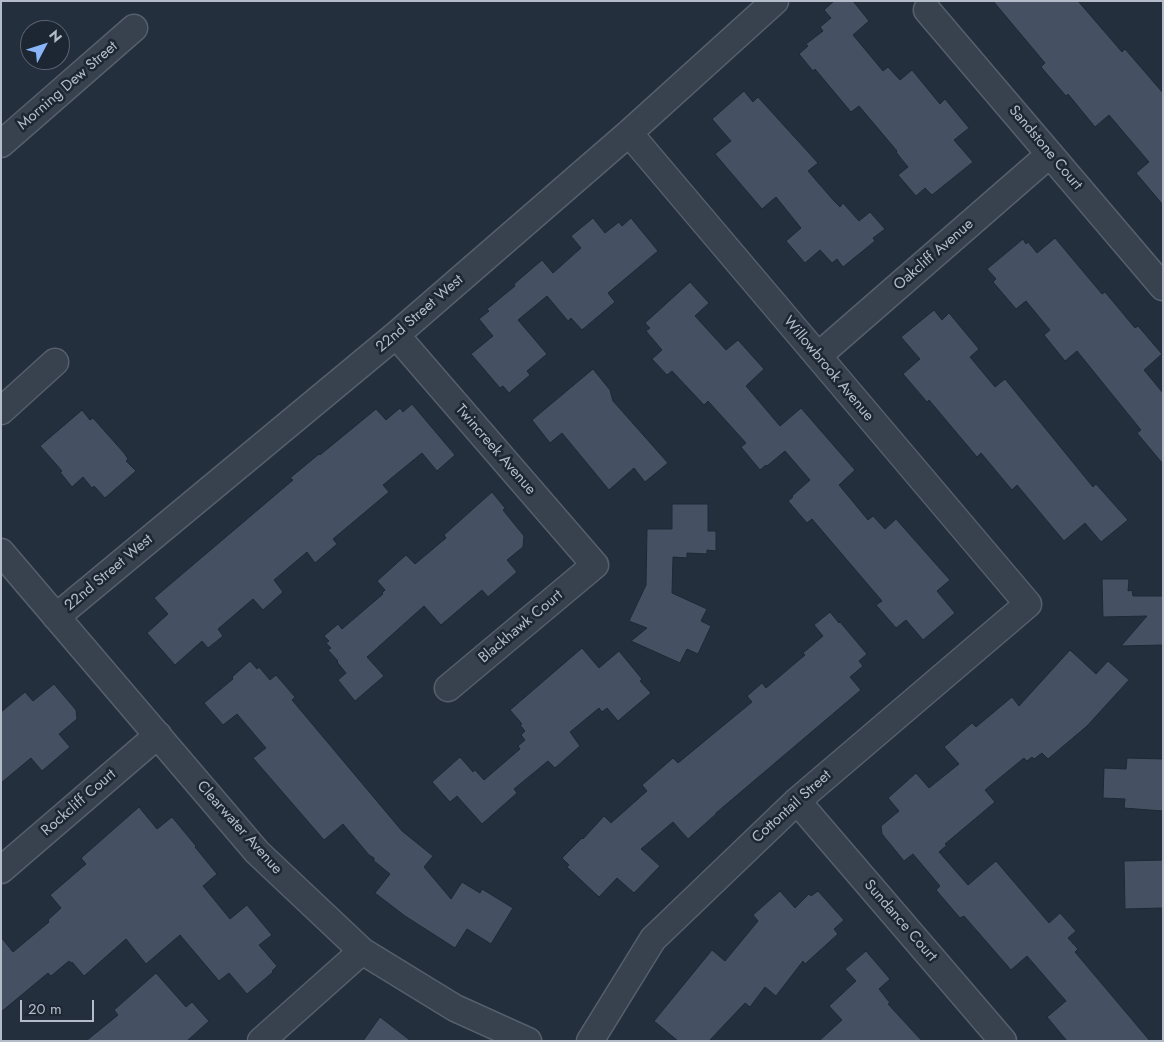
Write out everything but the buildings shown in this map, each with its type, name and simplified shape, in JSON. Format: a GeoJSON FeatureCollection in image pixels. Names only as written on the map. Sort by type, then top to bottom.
{"type":"FeatureCollection","features":[{"type":"Feature","properties":{"kind":"street","name":"22nd Street West"},"geometry":{"type":"LineString","coordinates":[[56,617],[396,335],[629,133],[776,1]]}},
{"type":"Feature","properties":{"kind":"street","name":"Sandstone Court"},"geometry":{"type":"LineString","coordinates":[[927,10],[1163,287]]}},
{"type":"Feature","properties":{"kind":"street","name":"Morning Dew Street"},"geometry":{"type":"LineString","coordinates":[[1,144],[134,28]]}},
{"type":"Feature","properties":{"kind":"street","name":"Willowbrook Avenue"},"geometry":{"type":"LineString","coordinates":[[629,133],[1028,604]]}},
{"type":"Feature","properties":{"kind":"street","name":"Oakcliff Avenue"},"geometry":{"type":"LineString","coordinates":[[818,356],[1050,154]]}},
{"type":"Feature","properties":{"kind":"street","name":"Twincreek Avenue"},"geometry":{"type":"LineString","coordinates":[[396,335],[595,566]]}},
{"type":"Feature","properties":{"kind":"street"},"geometry":{"type":"LineString","coordinates":[[1,411],[55,362]]}},
{"type":"Feature","properties":{"kind":"street","name":"Clearwater Avenue"},"geometry":{"type":"LineString","coordinates":[[1,552],[257,852],[362,951],[454,1008],[528,1041]]}},
{"type":"Feature","properties":{"kind":"street","name":"Blackhawk Court"},"geometry":{"type":"LineString","coordinates":[[448,688],[595,566]]}},
{"type":"Feature","properties":{"kind":"street","name":"Cottontail Street"},"geometry":{"type":"LineString","coordinates":[[590,1041],[653,939],[797,801],[1028,604]]}},
{"type":"Feature","properties":{"kind":"street","name":"Rockcliff Court"},"geometry":{"type":"LineString","coordinates":[[1,870],[158,735]]}},
{"type":"Feature","properties":{"kind":"street","name":"Sundance Court"},"geometry":{"type":"LineString","coordinates":[[797,801],[1003,1041]]}},
{"type":"Feature","properties":{"kind":"street"},"geometry":{"type":"LineString","coordinates":[[261,1041],[362,951]]}}]}
